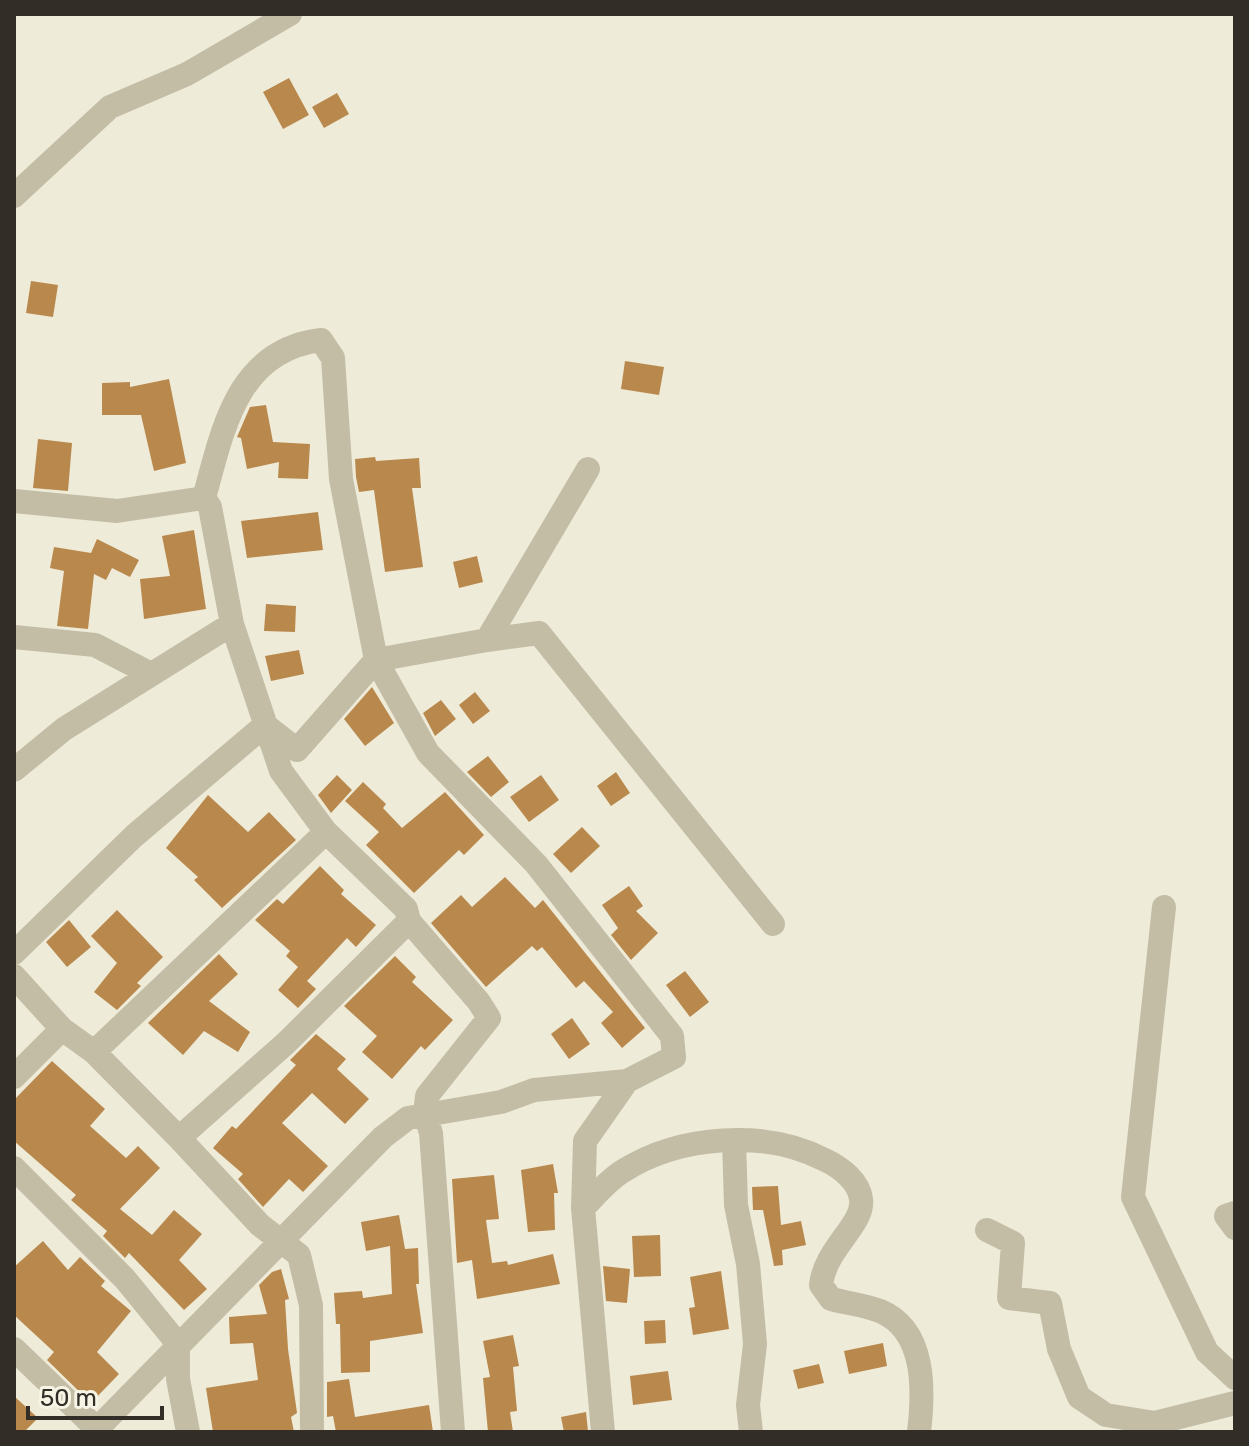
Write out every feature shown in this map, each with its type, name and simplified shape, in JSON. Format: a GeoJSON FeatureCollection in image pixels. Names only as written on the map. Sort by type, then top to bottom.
{"type":"FeatureCollection","features":[{"type":"Feature","properties":{"kind":"street"},"geometry":{"type":"LineString","coordinates":[[14,196],[110,107],[187,74],[290,14]]}},
{"type":"Feature","properties":{"kind":"street"},"geometry":{"type":"LineString","coordinates":[[14,1349],[96,1431],[383,1137],[408,1118],[425,1114],[501,1102],[534,1090],[627,1081],[674,1057],[672,1036],[536,864],[428,753],[376,660],[341,479],[333,358],[321,340],[293,343],[246,380],[222,430],[204,498],[210,507],[232,624],[281,771],[326,832],[406,909],[409,921],[479,1002],[489,1018],[427,1096],[425,1114],[431,1133],[453,1432]]}},
{"type":"Feature","properties":{"kind":"street"},"geometry":{"type":"LineString","coordinates":[[487,640],[588,469]]}},
{"type":"Feature","properties":{"kind":"street"},"geometry":{"type":"LineString","coordinates":[[14,501],[117,511],[204,498]]}},
{"type":"Feature","properties":{"kind":"street"},"geometry":{"type":"LineString","coordinates":[[14,770],[64,729],[149,673],[232,624]]}},
{"type":"Feature","properties":{"kind":"street"},"geometry":{"type":"LineString","coordinates":[[265,725],[297,750],[376,660],[539,633],[773,924]]}},
{"type":"Feature","properties":{"kind":"street"},"geometry":{"type":"LineString","coordinates":[[14,637],[95,645],[149,673]]}},
{"type":"Feature","properties":{"kind":"street"},"geometry":{"type":"LineString","coordinates":[[14,953],[134,836],[265,725]]}},
{"type":"Feature","properties":{"kind":"street"},"geometry":{"type":"LineString","coordinates":[[94,1052],[326,832]]}},
{"type":"Feature","properties":{"kind":"street"},"geometry":{"type":"LineString","coordinates":[[1164,907],[1133,1197],[1207,1352],[1235,1378]]}},
{"type":"Feature","properties":{"kind":"street"},"geometry":{"type":"LineString","coordinates":[[179,1138],[286,1043],[409,921]]}},
{"type":"Feature","properties":{"kind":"street"},"geometry":{"type":"LineString","coordinates":[[14,976],[62,1029],[94,1052],[179,1138],[260,1225],[299,1255],[311,1305],[312,1432]]}},
{"type":"Feature","properties":{"kind":"street"},"geometry":{"type":"LineString","coordinates":[[14,1077],[62,1029]]}},
{"type":"Feature","properties":{"kind":"street"},"geometry":{"type":"LineString","coordinates":[[603,1432],[583,1208],[585,1141],[627,1081]]}},
{"type":"Feature","properties":{"kind":"street"},"geometry":{"type":"LineString","coordinates":[[583,1208],[623,1171],[666,1152],[717,1139],[806,1150],[834,1165],[854,1182],[861,1197],[860,1215],[831,1252],[821,1285],[831,1299],[878,1310],[894,1318],[912,1339],[919,1359],[919,1432]]}},
{"type":"Feature","properties":{"kind":"street"},"geometry":{"type":"LineString","coordinates":[[734,1141],[736,1205],[748,1264],[755,1344],[748,1405],[751,1432]]}},
{"type":"Feature","properties":{"kind":"street"},"geometry":{"type":"LineString","coordinates":[[14,1168],[125,1279],[178,1344],[178,1379],[188,1432]]}},
{"type":"Feature","properties":{"kind":"street"},"geometry":{"type":"LineString","coordinates":[[1235,1213],[1226,1216],[1235,1228]]}},
{"type":"Feature","properties":{"kind":"street"},"geometry":{"type":"LineString","coordinates":[[987,1230],[1013,1243],[1009,1298],[1050,1303],[1059,1349],[1079,1397],[1106,1415],[1155,1423],[1235,1403]]}},
{"type":"Feature","properties":{"kind":"building"},"geometry":{"type":"Polygon","coordinates":[[[289,78],[309,115],[283,129],[263,92],[289,78]]]}},
{"type":"Feature","properties":{"kind":"building"},"geometry":{"type":"Polygon","coordinates":[[[337,93],[349,114],[324,128],[312,107],[337,93]]]}},
{"type":"Feature","properties":{"kind":"building"},"geometry":{"type":"Polygon","coordinates":[[[31,281],[58,285],[53,317],[26,313],[31,281]]]}},
{"type":"Feature","properties":{"kind":"building"},"geometry":{"type":"Polygon","coordinates":[[[625,361],[664,367],[659,395],[621,389],[625,361]]]}},
{"type":"Feature","properties":{"kind":"building"},"geometry":{"type":"Polygon","coordinates":[[[169,379],[186,463],[154,471],[141,415],[102,415],[102,383],[130,382],[130,387],[169,379]]]}},
{"type":"Feature","properties":{"kind":"building"},"geometry":{"type":"Polygon","coordinates":[[[266,405],[273,442],[310,444],[308,479],[278,478],[279,462],[247,469],[241,438],[237,437],[250,407],[266,405]]]}},
{"type":"Feature","properties":{"kind":"building"},"geometry":{"type":"Polygon","coordinates":[[[38,439],[72,443],[68,491],[33,488],[38,439]]]}},
{"type":"Feature","properties":{"kind":"building"},"geometry":{"type":"Polygon","coordinates":[[[375,457],[376,461],[419,458],[421,488],[412,488],[423,567],[385,572],[374,490],[359,492],[356,477],[355,459],[375,457]]]}},
{"type":"Feature","properties":{"kind":"building"},"geometry":{"type":"Polygon","coordinates":[[[318,512],[323,550],[247,558],[241,521],[318,512]]]}},
{"type":"Feature","properties":{"kind":"building"},"geometry":{"type":"Polygon","coordinates":[[[194,530],[206,609],[144,619],[140,579],[170,576],[162,536],[194,530]]]}},
{"type":"Feature","properties":{"kind":"building"},"geometry":{"type":"Polygon","coordinates":[[[97,539],[139,560],[130,577],[112,568],[106,580],[94,574],[88,629],[57,626],[64,571],[50,568],[54,547],[91,553],[97,539]]]}},
{"type":"Feature","properties":{"kind":"building"},"geometry":{"type":"Polygon","coordinates":[[[477,556],[483,582],[459,588],[453,562],[477,556]]]}},
{"type":"Feature","properties":{"kind":"building"},"geometry":{"type":"Polygon","coordinates":[[[266,604],[296,606],[295,632],[264,631],[266,604]]]}},
{"type":"Feature","properties":{"kind":"building"},"geometry":{"type":"Polygon","coordinates":[[[299,650],[304,674],[271,681],[265,656],[299,650]]]}},
{"type":"Feature","properties":{"kind":"building"},"geometry":{"type":"Polygon","coordinates":[[[372,687],[394,723],[365,746],[344,719],[372,687]]]}},
{"type":"Feature","properties":{"kind":"building"},"geometry":{"type":"Polygon","coordinates":[[[475,692],[490,711],[473,724],[459,705],[475,692]]]}},
{"type":"Feature","properties":{"kind":"building"},"geometry":{"type":"Polygon","coordinates":[[[441,700],[456,719],[435,736],[423,713],[441,700]]]}},
{"type":"Feature","properties":{"kind":"building"},"geometry":{"type":"Polygon","coordinates":[[[488,756],[509,782],[491,797],[467,772],[488,756]]]}},
{"type":"Feature","properties":{"kind":"building"},"geometry":{"type":"Polygon","coordinates":[[[616,772],[630,793],[611,806],[597,786],[616,772]]]}},
{"type":"Feature","properties":{"kind":"building"},"geometry":{"type":"Polygon","coordinates":[[[337,775],[352,790],[331,813],[318,795],[337,775]]]}},
{"type":"Feature","properties":{"kind":"building"},"geometry":{"type":"Polygon","coordinates":[[[541,775],[559,800],[529,822],[510,797],[541,775]]]}},
{"type":"Feature","properties":{"kind":"building"},"geometry":{"type":"Polygon","coordinates":[[[363,782],[386,804],[383,808],[402,828],[445,792],[484,835],[464,855],[459,850],[414,893],[366,845],[379,832],[345,801],[363,782]]]}},
{"type":"Feature","properties":{"kind":"building"},"geometry":{"type":"Polygon","coordinates":[[[208,795],[248,832],[269,812],[296,840],[222,908],[194,880],[198,877],[166,848],[208,795]]]}},
{"type":"Feature","properties":{"kind":"building"},"geometry":{"type":"Polygon","coordinates":[[[582,827],[600,846],[571,873],[553,854],[582,827]]]}},
{"type":"Feature","properties":{"kind":"building"},"geometry":{"type":"Polygon","coordinates":[[[320,866],[344,890],[341,894],[376,925],[356,947],[347,938],[307,981],[316,989],[298,1008],[278,990],[298,967],[286,956],[290,951],[255,920],[277,899],[283,904],[320,866]]]}},
{"type":"Feature","properties":{"kind":"building"},"geometry":{"type":"Polygon","coordinates":[[[505,877],[535,908],[543,900],[645,1028],[622,1048],[601,1023],[613,1012],[584,981],[576,988],[542,947],[537,951],[532,946],[486,987],[431,923],[461,895],[472,907],[505,877]]]}},
{"type":"Feature","properties":{"kind":"building"},"geometry":{"type":"Polygon","coordinates":[[[629,886],[643,906],[636,911],[658,933],[631,960],[611,935],[618,928],[602,905],[629,886]]]}},
{"type":"Feature","properties":{"kind":"building"},"geometry":{"type":"Polygon","coordinates":[[[117,910],[163,957],[137,983],[141,986],[117,1010],[94,992],[117,963],[91,936],[117,910]]]}},
{"type":"Feature","properties":{"kind":"building"},"geometry":{"type":"Polygon","coordinates":[[[69,920],[91,947],[67,967],[46,942],[69,920]]]}},
{"type":"Feature","properties":{"kind":"building"},"geometry":{"type":"Polygon","coordinates":[[[219,954],[238,974],[209,1001],[250,1032],[238,1052],[204,1031],[183,1055],[148,1023],[219,954]]]}},
{"type":"Feature","properties":{"kind":"building"},"geometry":{"type":"Polygon","coordinates":[[[395,956],[416,977],[412,982],[453,1020],[425,1050],[421,1046],[392,1079],[362,1052],[377,1036],[344,1006],[395,956]]]}},
{"type":"Feature","properties":{"kind":"building"},"geometry":{"type":"Polygon","coordinates":[[[685,971],[709,1002],[690,1017],[666,985],[685,971]]]}},
{"type":"Feature","properties":{"kind":"building"},"geometry":{"type":"Polygon","coordinates":[[[572,1018],[590,1044],[569,1059],[551,1034],[572,1018]]]}},
{"type":"Feature","properties":{"kind":"building"},"geometry":{"type":"Polygon","coordinates":[[[316,1034],[346,1059],[337,1069],[369,1099],[345,1124],[312,1093],[282,1123],[328,1166],[303,1192],[289,1179],[263,1207],[238,1179],[243,1174],[213,1148],[232,1126],[236,1129],[296,1065],[290,1060],[316,1034]]]}},
{"type":"Feature","properties":{"kind":"building"},"geometry":{"type":"Polygon","coordinates":[[[52,1061],[105,1109],[90,1126],[126,1158],[138,1146],[160,1168],[120,1209],[152,1235],[174,1210],[202,1234],[179,1260],[207,1289],[184,1310],[129,1253],[125,1258],[103,1236],[107,1231],[71,1200],[76,1195],[14,1141],[14,1100],[52,1061]]]}},
{"type":"Feature","properties":{"kind":"building"},"geometry":{"type":"Polygon","coordinates":[[[553,1164],[558,1193],[554,1193],[555,1230],[528,1232],[521,1170],[553,1164]]]}},
{"type":"Feature","properties":{"kind":"building"},"geometry":{"type":"Polygon","coordinates":[[[494,1175],[499,1219],[486,1220],[492,1263],[507,1261],[508,1265],[553,1254],[560,1284],[477,1299],[472,1260],[457,1263],[452,1179],[494,1175]]]}},
{"type":"Feature","properties":{"kind":"building"},"geometry":{"type":"Polygon","coordinates":[[[778,1186],[781,1225],[801,1221],[806,1245],[782,1250],[783,1265],[774,1266],[763,1210],[753,1210],[752,1187],[778,1186]]]}},
{"type":"Feature","properties":{"kind":"building"},"geometry":{"type":"Polygon","coordinates":[[[399,1215],[405,1249],[418,1248],[419,1284],[416,1284],[423,1333],[370,1341],[370,1372],[341,1373],[340,1324],[336,1324],[334,1293],[362,1291],[363,1298],[392,1294],[390,1246],[366,1251],[361,1222],[399,1215]]]}},
{"type":"Feature","properties":{"kind":"building"},"geometry":{"type":"Polygon","coordinates":[[[660,1235],[661,1276],[634,1277],[632,1236],[660,1235]]]}},
{"type":"Feature","properties":{"kind":"building"},"geometry":{"type":"Polygon","coordinates":[[[43,1241],[68,1270],[80,1257],[105,1281],[101,1286],[131,1311],[97,1352],[119,1374],[91,1403],[47,1360],[54,1352],[14,1315],[14,1267],[43,1241]]]}},
{"type":"Feature","properties":{"kind":"building"},"geometry":{"type":"Polygon","coordinates":[[[603,1266],[630,1269],[627,1303],[606,1301],[603,1266]]]}},
{"type":"Feature","properties":{"kind":"building"},"geometry":{"type":"Polygon","coordinates":[[[281,1269],[289,1299],[285,1300],[297,1413],[291,1417],[294,1432],[213,1432],[206,1388],[258,1380],[253,1343],[230,1344],[229,1317],[267,1314],[259,1285],[272,1272],[281,1269]]]}},
{"type":"Feature","properties":{"kind":"building"},"geometry":{"type":"Polygon","coordinates":[[[721,1271],[729,1329],[693,1335],[689,1308],[695,1307],[690,1277],[721,1271]]]}},
{"type":"Feature","properties":{"kind":"building"},"geometry":{"type":"Polygon","coordinates":[[[665,1320],[666,1343],[645,1344],[644,1321],[665,1320]]]}},
{"type":"Feature","properties":{"kind":"building"},"geometry":{"type":"Polygon","coordinates":[[[513,1335],[519,1366],[513,1367],[517,1411],[510,1412],[513,1432],[488,1432],[483,1378],[490,1377],[483,1341],[513,1335]]]}},
{"type":"Feature","properties":{"kind":"building"},"geometry":{"type":"Polygon","coordinates":[[[883,1343],[887,1366],[849,1374],[844,1351],[883,1343]]]}},
{"type":"Feature","properties":{"kind":"building"},"geometry":{"type":"Polygon","coordinates":[[[819,1364],[824,1383],[798,1389],[793,1370],[819,1364]]]}},
{"type":"Feature","properties":{"kind":"building"},"geometry":{"type":"Polygon","coordinates":[[[668,1371],[672,1400],[633,1405],[630,1376],[668,1371]]]}},
{"type":"Feature","properties":{"kind":"building"},"geometry":{"type":"Polygon","coordinates":[[[349,1379],[355,1417],[429,1405],[433,1432],[336,1432],[333,1416],[327,1417],[327,1382],[349,1379]]]}},
{"type":"Feature","properties":{"kind":"building"},"geometry":{"type":"Polygon","coordinates":[[[14,1396],[38,1418],[24,1432],[14,1432],[14,1396]]]}},
{"type":"Feature","properties":{"kind":"building"},"geometry":{"type":"Polygon","coordinates":[[[586,1412],[588,1431],[564,1432],[561,1417],[586,1412]]]}}]}
